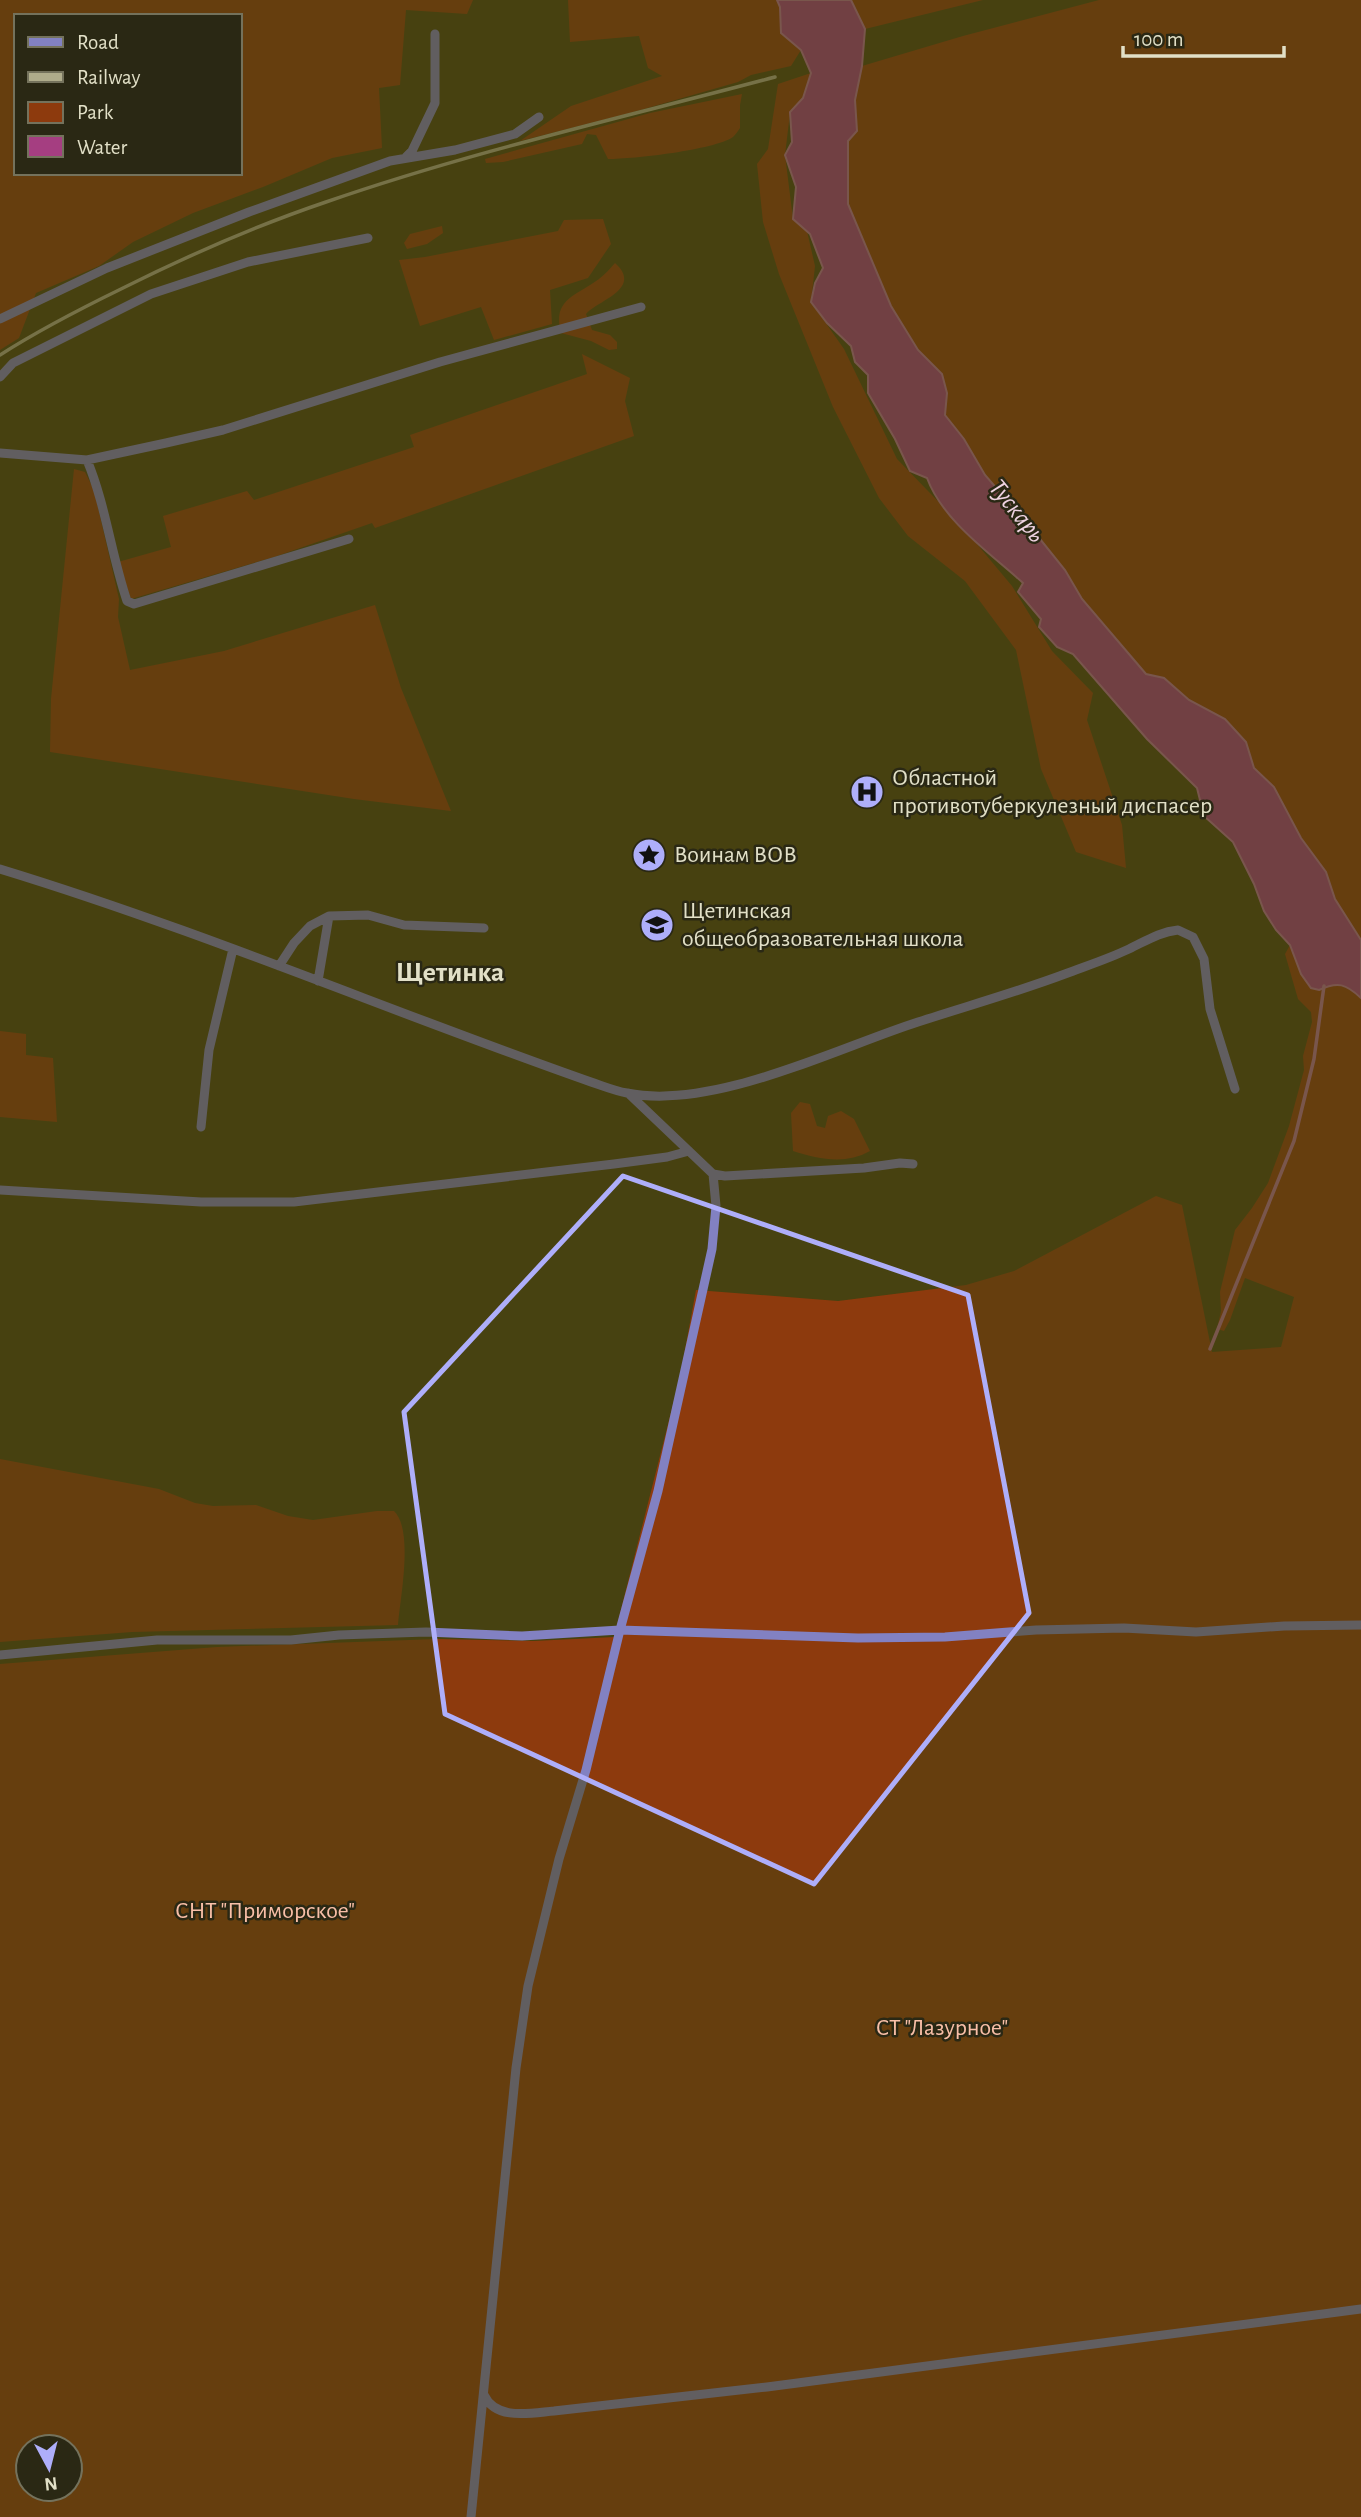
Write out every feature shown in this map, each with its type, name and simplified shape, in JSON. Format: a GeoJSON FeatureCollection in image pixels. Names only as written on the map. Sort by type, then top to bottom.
{"type":"FeatureCollection","features":[{"type":"Feature","properties":{"kind":"street"},"geometry":{"type":"LineString","coordinates":[[406,158],[435,103],[435,34]]}},
{"type":"Feature","properties":{"kind":"street"},"geometry":{"type":"LineString","coordinates":[[0,318],[107,268],[223,222],[390,161],[455,150],[515,134],[539,117]]}},
{"type":"Feature","properties":{"kind":"street"},"geometry":{"type":"LineString","coordinates":[[0,377],[13,363],[151,293],[248,262],[368,238]]}},
{"type":"Feature","properties":{"kind":"street"},"geometry":{"type":"LineString","coordinates":[[0,453],[87,460],[223,430],[440,362],[641,307]]}},
{"type":"Feature","properties":{"kind":"street"},"geometry":{"type":"LineString","coordinates":[[87,460],[98,486],[127,601],[134,604],[349,539]]}},
{"type":"Feature","properties":{"kind":"street"},"geometry":{"type":"LineString","coordinates":[[0,869],[72,891],[559,1071],[628,1093],[684,1094],[758,1078],[1051,979],[1156,935],[1178,930],[1192,937],[1204,959],[1210,1009],[1235,1089]]}},
{"type":"Feature","properties":{"kind":"street"},"geometry":{"type":"LineString","coordinates":[[279,966],[294,943],[310,926],[329,916],[368,915],[404,925],[484,928]]}},
{"type":"Feature","properties":{"kind":"street"},"geometry":{"type":"LineString","coordinates":[[318,981],[329,916]]}},
{"type":"Feature","properties":{"kind":"street"},"geometry":{"type":"LineString","coordinates":[[201,1127],[203,1093],[212,1038],[233,949]]}},
{"type":"Feature","properties":{"kind":"street"},"geometry":{"type":"LineString","coordinates":[[628,1093],[713,1174],[725,1176],[913,1164]]}},
{"type":"Feature","properties":{"kind":"street"},"geometry":{"type":"LineString","coordinates":[[0,1191],[201,1202],[294,1202],[614,1164],[667,1157],[689,1151]]}},
{"type":"Feature","properties":{"kind":"street"},"geometry":{"type":"LineString","coordinates":[[471,2517],[516,2068],[528,1986],[559,1859],[588,1761],[658,1491],[712,1248],[716,1206],[713,1174]]}},
{"type":"Feature","properties":{"kind":"street"},"geometry":{"type":"LineString","coordinates":[[0,1655],[157,1640],[291,1640],[339,1635],[426,1632],[522,1636],[620,1630],[858,1638],[945,1637],[1036,1630],[1196,1632],[1284,1626],[1361,1625]]}},
{"type":"Feature","properties":{"kind":"street"},"geometry":{"type":"LineString","coordinates":[[484,2393],[488,2403],[500,2411],[519,2414],[554,2411],[767,2387],[1361,2309]]}},
{"type":"Feature","properties":{"kind":"highlighted area"},"geometry":{"type":"Polygon","coordinates":[[[623,1176],[968,1295],[1029,1613],[814,1884],[445,1714],[404,1412],[623,1176]]]}},
{"type":"Feature","properties":{"kind":"green space"},"geometry":{"type":"Polygon","coordinates":[[[0,0],[473,0],[467,14],[406,10],[400,85],[379,88],[382,148],[332,158],[193,213],[133,242],[99,266],[36,293],[19,338],[0,350],[0,0]]]}},
{"type":"Feature","properties":{"kind":"green space"},"geometry":{"type":"Polygon","coordinates":[[[568,0],[777,0],[780,7],[781,33],[801,50],[791,66],[751,75],[738,82],[630,113],[520,141],[571,106],[662,76],[648,68],[639,36],[570,42],[568,0]]]}},
{"type":"Feature","properties":{"kind":"green space"},"geometry":{"type":"Polygon","coordinates":[[[851,0],[983,0],[865,29],[851,0]]]}},
{"type":"Feature","properties":{"kind":"green space"},"geometry":{"type":"Polygon","coordinates":[[[1099,0],[1361,0],[1361,961],[1254,768],[1246,742],[1225,719],[1189,700],[1164,678],[1146,674],[1082,599],[1065,570],[985,475],[965,440],[952,457],[848,204],[848,141],[857,131],[855,100],[862,66],[1099,0]]]}},
{"type":"Feature","properties":{"kind":"green space"},"geometry":{"type":"Polygon","coordinates":[[[811,73],[803,98],[790,113],[785,155],[793,219],[807,231],[815,266],[811,302],[844,349],[897,459],[961,525],[1012,586],[1052,651],[1093,693],[1087,720],[1122,825],[1126,868],[1076,852],[1041,769],[1016,650],[965,581],[908,536],[879,498],[833,407],[779,274],[763,222],[757,164],[768,149],[778,84],[811,73]]]}},
{"type":"Feature","properties":{"kind":"green space"},"geometry":{"type":"Polygon","coordinates":[[[742,94],[740,128],[733,137],[709,146],[608,159],[596,135],[587,134],[582,144],[503,162],[486,163],[485,159],[650,113],[742,94]]]}},
{"type":"Feature","properties":{"kind":"green space"},"geometry":{"type":"Polygon","coordinates":[[[603,219],[611,244],[588,278],[550,290],[552,324],[494,340],[481,307],[420,326],[399,260],[558,231],[564,220],[603,219]]]}},
{"type":"Feature","properties":{"kind":"green space"},"geometry":{"type":"Polygon","coordinates":[[[442,226],[443,233],[427,244],[407,249],[404,243],[410,234],[442,226]]]}},
{"type":"Feature","properties":{"kind":"green space"},"geometry":{"type":"Polygon","coordinates":[[[615,263],[624,280],[621,287],[586,314],[592,330],[610,335],[617,342],[617,349],[609,350],[591,341],[561,333],[559,322],[563,305],[599,279],[615,263]]]}},
{"type":"Feature","properties":{"kind":"green space"},"geometry":{"type":"Polygon","coordinates":[[[582,354],[630,378],[625,401],[634,436],[375,528],[372,523],[274,557],[131,599],[118,562],[171,547],[163,516],[247,491],[254,500],[414,447],[410,435],[587,374],[582,354]]]}},
{"type":"Feature","properties":{"kind":"green space"},"geometry":{"type":"Polygon","coordinates":[[[74,469],[85,472],[94,490],[119,599],[118,617],[130,670],[224,651],[375,605],[401,688],[451,811],[354,799],[50,752],[51,699],[74,469]]]}},
{"type":"Feature","properties":{"kind":"green space","name":"СТ \"Лазурное\""},"geometry":{"type":"Polygon","coordinates":[[[1290,945],[1361,998],[1361,2517],[0,2517],[0,1664],[217,1647],[437,1639],[534,1641],[614,1637],[680,1377],[696,1290],[838,1301],[966,1285],[1014,1271],[1156,1196],[1182,1205],[1212,1352],[1281,1347],[1294,1297],[1245,1278],[1224,1331],[1217,1329],[1221,1311],[1220,1292],[1235,1230],[1268,1183],[1289,1126],[1304,1070],[1303,1056],[1312,1022],[1311,1012],[1298,999],[1285,954],[1290,945]]]}},
{"type":"Feature","properties":{"kind":"green space"},"geometry":{"type":"Polygon","coordinates":[[[0,1031],[26,1034],[26,1055],[53,1058],[57,1122],[0,1117],[0,1031]]]}},
{"type":"Feature","properties":{"kind":"green space"},"geometry":{"type":"Polygon","coordinates":[[[800,1102],[810,1104],[817,1126],[825,1128],[828,1116],[841,1111],[854,1119],[870,1151],[842,1159],[822,1158],[793,1151],[791,1113],[800,1102]]]}},
{"type":"Feature","properties":{"kind":"green space"},"geometry":{"type":"Polygon","coordinates":[[[0,1459],[159,1489],[195,1503],[213,1506],[256,1505],[288,1516],[313,1520],[394,1511],[400,1520],[405,1549],[398,1625],[132,1632],[0,1642],[0,1459]]]}},
{"type":"Feature","properties":{"kind":"water"},"geometry":{"type":"Polygon","coordinates":[[[777,0],[851,0],[865,29],[862,66],[855,100],[857,131],[848,141],[848,204],[891,306],[918,350],[942,374],[947,393],[945,415],[964,439],[985,475],[1065,570],[1082,599],[1146,674],[1164,678],[1189,700],[1225,719],[1246,742],[1254,768],[1274,787],[1301,838],[1326,872],[1335,899],[1361,940],[1361,998],[1342,985],[1331,985],[1319,990],[1311,988],[1301,974],[1290,945],[1264,911],[1233,842],[1204,816],[1197,788],[1147,739],[1073,654],[1057,647],[1039,627],[1041,619],[1018,592],[1023,583],[956,522],[934,494],[927,478],[910,471],[868,393],[868,375],[855,362],[851,346],[827,323],[811,302],[815,283],[823,268],[810,234],[793,219],[796,187],[785,155],[792,142],[790,112],[803,98],[811,73],[801,50],[781,33],[780,7],[777,0]]]}},
{"type":"Feature","properties":{"kind":"waterway"},"geometry":{"type":"LineString","coordinates":[[1210,1349],[1294,1141],[1314,1059],[1324,986]]}},
{"type":"Feature","properties":{"kind":"railway"},"geometry":{"type":"LineString","coordinates":[[0,355],[60,320],[146,277],[222,242],[300,211],[493,151],[775,77]]}},
{"type":"Feature","properties":{"kind":"place","name":"Областной противотуберкулезный диспасер"},"geometry":{"type":"Point","coordinates":[867,792]}},
{"type":"Feature","properties":{"kind":"place","name":"Воинам ВОВ"},"geometry":{"type":"Point","coordinates":[649,855]}},
{"type":"Feature","properties":{"kind":"place","name":"Щетинская общеобразовательная школа"},"geometry":{"type":"Point","coordinates":[657,925]}},
{"type":"Feature","properties":{"kind":"district","name":"Щетинка"},"geometry":{"type":"Point","coordinates":[450,973]}},
{"type":"Feature","properties":{"kind":"water label","name":"Тускарь"},"geometry":{"type":"Point","coordinates":[1017,511]}},
{"type":"Feature","properties":{"kind":"park label","name":"СНТ \"Приморское\""},"geometry":{"type":"Point","coordinates":[265,1911]}}]}
